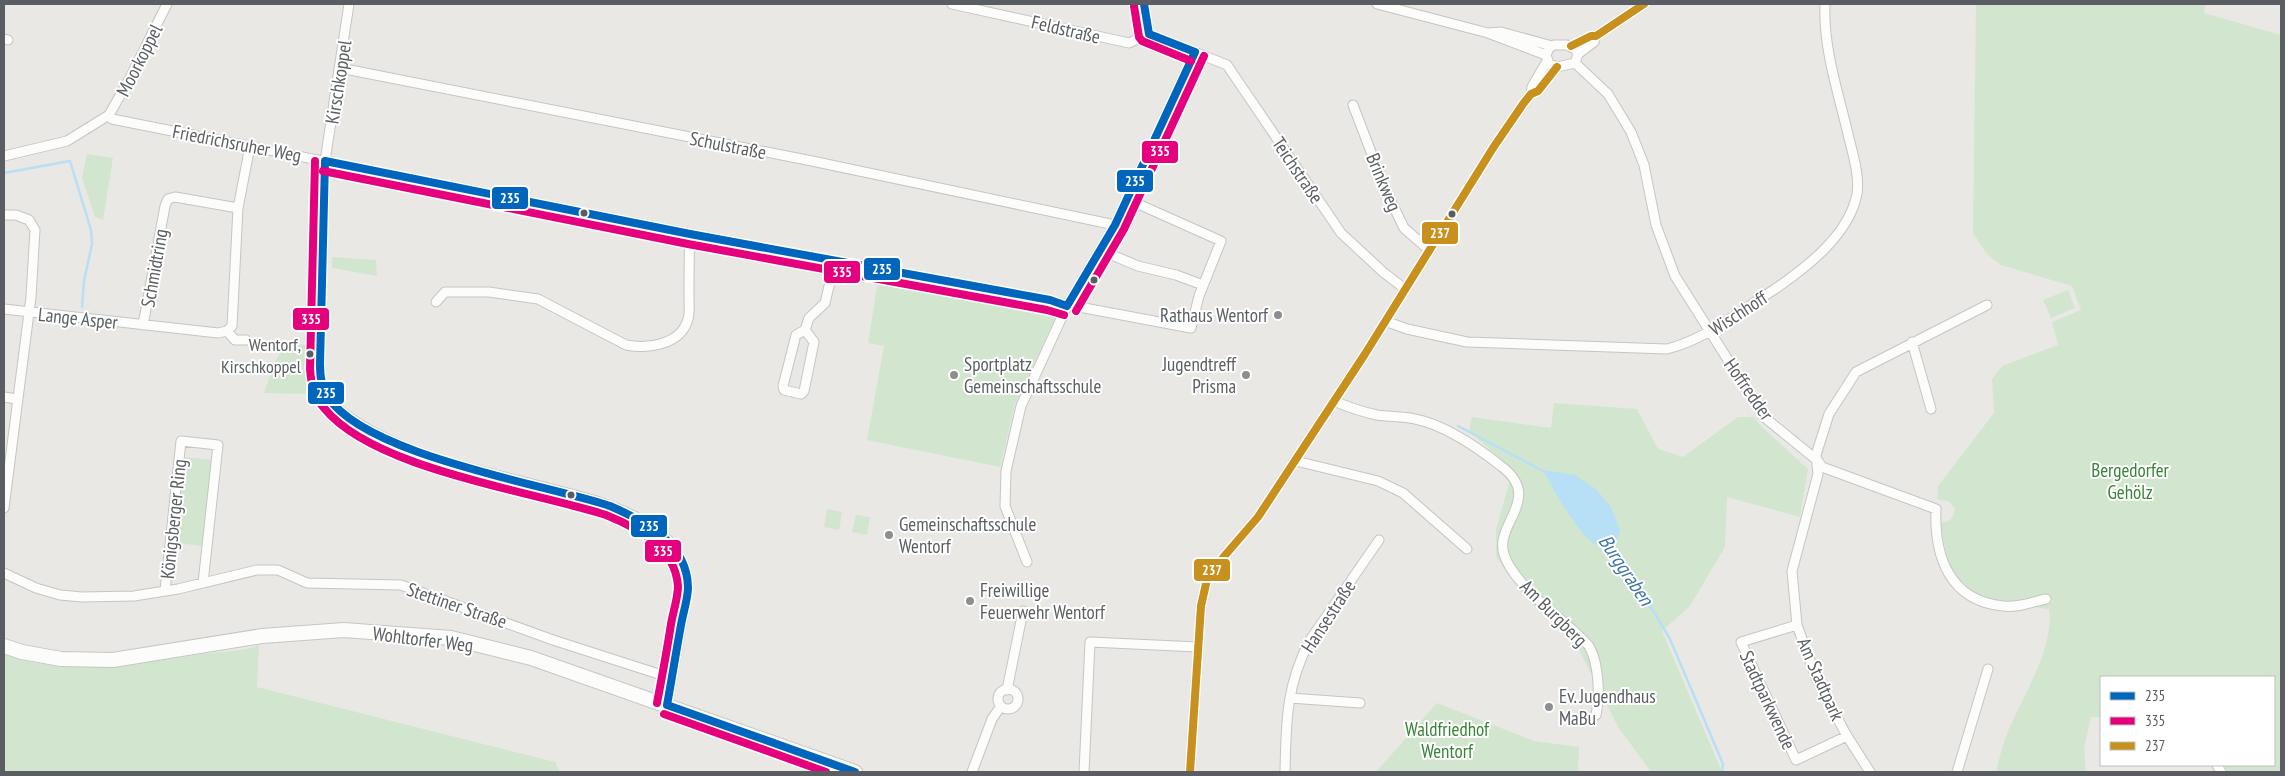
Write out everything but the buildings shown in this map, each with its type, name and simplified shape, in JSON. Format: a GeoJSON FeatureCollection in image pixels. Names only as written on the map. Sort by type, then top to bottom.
{"type":"FeatureCollection","features":[{"type":"Feature","properties":{"kind":"main road","name":"Wohltorfer Weg"},"geometry":{"type":"LineString","coordinates":[[4,646],[22,652],[61,659],[113,660],[262,636],[344,630],[451,638],[531,658],[667,704],[827,767],[855,772]]}},
{"type":"Feature","properties":{"kind":"street","name":"Moorkoppel"},"geometry":{"type":"LineString","coordinates":[[109,115],[167,4]]}},
{"type":"Feature","properties":{"kind":"street","name":"Kirschkoppel"},"geometry":{"type":"LineString","coordinates":[[349,4],[325,161],[320,355],[320,376],[324,392],[334,406],[346,416],[368,430],[403,446],[445,461],[617,508],[648,525],[670,543],[679,554],[687,575],[688,587],[667,704]]}},
{"type":"Feature","properties":{"kind":"street","name":"Feldstraße"},"geometry":{"type":"LineString","coordinates":[[952,4],[1129,43],[1150,34]]}},
{"type":"Feature","properties":{"kind":"street"},"geometry":{"type":"LineString","coordinates":[[1144,4],[1150,34]]}},
{"type":"Feature","properties":{"kind":"street"},"geometry":{"type":"LineString","coordinates":[[1488,34],[1501,32],[1552,46],[1572,46],[1591,36],[1596,36],[1644,4]]}},
{"type":"Feature","properties":{"kind":"street","name":"Wischhoff"},"geometry":{"type":"LineString","coordinates":[[1385,320],[1408,329],[1467,342],[1666,350],[1687,344],[1710,332],[1805,269],[1839,232],[1857,194],[1852,150],[1825,26],[1825,4]]}},
{"type":"Feature","properties":{"kind":"street"},"geometry":{"type":"LineString","coordinates":[[1383,5],[1488,34],[1546,58],[1557,66]]}},
{"type":"Feature","properties":{"kind":"street","name":"Teichstraße"},"geometry":{"type":"LineString","coordinates":[[1150,34],[1227,66],[1341,233],[1382,272],[1405,289]]}},
{"type":"Feature","properties":{"kind":"street"},"geometry":{"type":"LineString","coordinates":[[1190,772],[1201,606],[1208,575],[1258,517],[1296,461],[1492,148],[1531,94],[1538,90],[1557,66],[1576,59],[1594,42],[1596,36]]}},
{"type":"Feature","properties":{"kind":"street"},"geometry":{"type":"LineString","coordinates":[[1531,94],[1532,87],[1552,46]]}},
{"type":"Feature","properties":{"kind":"street","name":"Hoffredder"},"geometry":{"type":"LineString","coordinates":[[1572,46],[1576,59],[1608,94],[1631,132],[1644,165],[1656,225],[1675,276],[1764,417],[1818,461],[1822,467],[1936,509],[1936,522],[1947,573],[1956,586],[1970,597],[2004,606],[2046,599]]}},
{"type":"Feature","properties":{"kind":"street"},"geometry":{"type":"LineString","coordinates":[[1027,562],[1005,506],[1006,471],[1021,406],[1067,306],[1116,224],[1195,52]]}},
{"type":"Feature","properties":{"kind":"street","name":"Schulstraße"},"geometry":{"type":"LineString","coordinates":[[340,68],[812,161],[1116,224]]}},
{"type":"Feature","properties":{"kind":"street","name":"Brinkweg"},"geometry":{"type":"LineString","coordinates":[[1353,105],[1386,191],[1404,228],[1429,250]]}},
{"type":"Feature","properties":{"kind":"street","name":"Friedrichsruher Weg"},"geometry":{"type":"LineString","coordinates":[[109,115],[112,118],[690,234],[1050,300],[1067,306],[1191,328],[1203,286]]}},
{"type":"Feature","properties":{"kind":"street"},"geometry":{"type":"LineString","coordinates":[[4,156],[67,141],[109,115]]}},
{"type":"Feature","properties":{"kind":"street"},"geometry":{"type":"LineString","coordinates":[[227,331],[232,326],[238,208],[250,146]]}},
{"type":"Feature","properties":{"kind":"street","name":"Schmidtring"},"geometry":{"type":"LineString","coordinates":[[238,208],[174,197],[168,199],[165,206],[143,325],[218,333],[227,331],[235,340],[246,340]]}},
{"type":"Feature","properties":{"kind":"street"},"geometry":{"type":"LineString","coordinates":[[1100,250],[1138,266],[1176,275],[1203,286],[1221,241],[1127,199]]}},
{"type":"Feature","properties":{"kind":"street"},"geometry":{"type":"LineString","coordinates":[[4,215],[16,215],[29,220],[34,230],[29,312],[4,310]]}},
{"type":"Feature","properties":{"kind":"street"},"geometry":{"type":"LineString","coordinates":[[436,302],[445,292],[476,291],[538,300],[626,345],[642,348],[654,346],[668,342],[680,332],[688,319],[690,234]]}},
{"type":"Feature","properties":{"kind":"street"},"geometry":{"type":"LineString","coordinates":[[805,330],[814,342],[804,391],[801,394],[784,390],[783,386],[796,336],[805,330],[809,318],[825,303],[835,261]]}},
{"type":"Feature","properties":{"kind":"street","name":"Am Stadtpark"},"geometry":{"type":"LineString","coordinates":[[1870,772],[1847,736],[1817,680],[1797,625],[1792,571],[1818,474],[1816,454],[1829,414],[1856,372],[1987,305]]}},
{"type":"Feature","properties":{"kind":"street","name":"Lange Asper"},"geometry":{"type":"LineString","coordinates":[[4,508],[5,485],[29,312],[143,325]]}},
{"type":"Feature","properties":{"kind":"street"},"geometry":{"type":"LineString","coordinates":[[1912,342],[1931,408]]}},
{"type":"Feature","properties":{"kind":"street"},"geometry":{"type":"LineString","coordinates":[[4,397],[17,399]]}},
{"type":"Feature","properties":{"kind":"street","name":"Am Burgberg"},"geometry":{"type":"LineString","coordinates":[[1334,401],[1378,415],[1416,419],[1436,426],[1462,439],[1502,467],[1516,482],[1518,503],[1503,539],[1503,554],[1513,573],[1528,591],[1566,623],[1590,648],[1600,699],[1596,715]]}},
{"type":"Feature","properties":{"kind":"street","name":"Königsberger Ring"},"geometry":{"type":"LineString","coordinates":[[165,591],[181,441],[218,445],[203,582]]}},
{"type":"Feature","properties":{"kind":"street"},"geometry":{"type":"LineString","coordinates":[[1296,461],[1378,481],[1403,493],[1467,549]]}},
{"type":"Feature","properties":{"kind":"street","name":"Hansestraße"},"geometry":{"type":"LineString","coordinates":[[1285,772],[1286,713],[1301,658],[1310,640],[1379,540]]}},
{"type":"Feature","properties":{"kind":"street","name":"Stettiner Straße"},"geometry":{"type":"LineString","coordinates":[[4,573],[36,588],[67,596],[108,597],[165,591],[257,570],[278,570],[307,583],[401,585],[554,640],[671,678]]}},
{"type":"Feature","properties":{"kind":"street"},"geometry":{"type":"LineString","coordinates":[[1007,690],[1023,611]]}},
{"type":"Feature","properties":{"kind":"street","name":"Stadtparkwende"},"geometry":{"type":"LineString","coordinates":[[1797,625],[1741,642],[1796,760],[1847,736]]}},
{"type":"Feature","properties":{"kind":"street"},"geometry":{"type":"LineString","coordinates":[[1084,772],[1090,642],[1198,647]]}},
{"type":"Feature","properties":{"kind":"street"},"geometry":{"type":"LineString","coordinates":[[1957,772],[1988,669]]}},
{"type":"Feature","properties":{"kind":"street"},"geometry":{"type":"LineString","coordinates":[[1007,690],[1016,694],[1017,703],[1010,709],[1001,706],[998,697],[1001,692],[1007,690]]}},
{"type":"Feature","properties":{"kind":"street"},"geometry":{"type":"LineString","coordinates":[[1290,698],[1360,704]]}},
{"type":"Feature","properties":{"kind":"street"},"geometry":{"type":"LineString","coordinates":[[972,772],[992,719],[1001,706]]}},
{"type":"Feature","properties":{"kind":"green space","name":"Bergedorfer Gehölz"},"geometry":{"type":"Polygon","coordinates":[[[1976,4],[2205,4],[2204,13],[2281,35],[2281,769],[2278,772],[2228,772],[2225,766],[2275,766],[2275,676],[2100,676],[2100,717],[2091,717],[2084,748],[2086,772],[1996,772],[2005,739],[2035,675],[2047,641],[2049,609],[2007,604],[1979,596],[1967,589],[1958,580],[1947,557],[1941,522],[1951,519],[1955,509],[1950,502],[1937,499],[1938,486],[1994,413],[1992,379],[2002,366],[2058,345],[2052,322],[2081,310],[2072,286],[2001,265],[1987,254],[1973,233],[1976,4]]]}},
{"type":"Feature","properties":{"kind":"green space"},"geometry":{"type":"Polygon","coordinates":[[[87,154],[113,158],[103,220],[95,217],[82,178],[87,154]]]}},
{"type":"Feature","properties":{"kind":"green space"},"geometry":{"type":"Polygon","coordinates":[[[332,257],[376,260],[377,276],[332,268],[332,257]]]}},
{"type":"Feature","properties":{"kind":"green space","name":"Sportplatz Gemeinschaftsschule"},"geometry":{"type":"Polygon","coordinates":[[[879,274],[1050,308],[1055,311],[1055,319],[1015,404],[1000,467],[867,440],[884,346],[868,343],[879,274]]]}},
{"type":"Feature","properties":{"kind":"green space"},"geometry":{"type":"Polygon","coordinates":[[[2068,290],[2075,308],[2051,318],[2043,300],[2068,290]]]}},
{"type":"Feature","properties":{"kind":"green space"},"geometry":{"type":"Polygon","coordinates":[[[313,344],[309,394],[264,393],[275,362],[284,346],[313,344]]]}},
{"type":"Feature","properties":{"kind":"green space"},"geometry":{"type":"Polygon","coordinates":[[[1554,403],[1637,409],[1658,449],[1683,457],[1738,417],[1754,417],[1761,426],[1808,469],[1800,517],[1727,497],[1725,547],[1690,606],[1662,631],[1722,772],[1651,772],[1618,727],[1578,648],[1523,595],[1496,557],[1496,529],[1513,470],[1469,431],[1472,417],[1551,428],[1554,403]]]}},
{"type":"Feature","properties":{"kind":"green space"},"geometry":{"type":"Polygon","coordinates":[[[184,457],[212,460],[203,546],[175,543],[184,457]]]}},
{"type":"Feature","properties":{"kind":"green space"},"geometry":{"type":"Polygon","coordinates":[[[827,509],[842,512],[839,530],[824,527],[827,509]]]}},
{"type":"Feature","properties":{"kind":"green space"},"geometry":{"type":"Polygon","coordinates":[[[856,515],[870,517],[867,535],[852,532],[856,515]]]}},
{"type":"Feature","properties":{"kind":"green space"},"geometry":{"type":"Polygon","coordinates":[[[259,645],[257,687],[555,762],[560,772],[4,772],[4,653],[53,665],[102,666],[238,650],[259,645]]]}},
{"type":"Feature","properties":{"kind":"green space","name":"Waldfriedhof Wentorf"},"geometry":{"type":"Polygon","coordinates":[[[1437,703],[1534,741],[1579,747],[1578,772],[1376,772],[1437,703]]]}},
{"type":"Feature","properties":{"kind":"water"},"geometry":{"type":"Polygon","coordinates":[[[1543,470],[1575,475],[1596,489],[1611,507],[1620,530],[1615,547],[1599,546],[1584,534],[1568,512],[1543,470]]]}},
{"type":"Feature","properties":{"kind":"waterway"},"geometry":{"type":"LineString","coordinates":[[4,173],[70,161],[91,230],[92,244],[84,281],[82,307]]}},
{"type":"Feature","properties":{"kind":"waterway","name":"Burggraben"},"geometry":{"type":"LineString","coordinates":[[1458,426],[1545,472]]}},
{"type":"Feature","properties":{"kind":"waterway","name":"Burggraben"},"geometry":{"type":"LineString","coordinates":[[1614,545],[1670,639],[1723,764],[1722,772]]}},
{"type":"Feature","properties":{"kind":"transit line","name":"235"},"geometry":{"type":"LineString","coordinates":[[1144,4],[1149,34],[1195,52]]}},
{"type":"Feature","properties":{"kind":"transit line","name":"237"},"geometry":{"type":"LineString","coordinates":[[1571,46],[1591,36],[1596,36],[1644,4]]}},
{"type":"Feature","properties":{"kind":"transit line","name":"335"},"geometry":{"type":"LineString","coordinates":[[1134,6],[1139,37],[1142,41],[1191,61]]}},
{"type":"Feature","properties":{"kind":"transit line","name":"235"},"geometry":{"type":"LineString","coordinates":[[1067,306],[1115,225],[1195,52]]}},
{"type":"Feature","properties":{"kind":"transit line","name":"335"},"geometry":{"type":"LineString","coordinates":[[1076,311],[1124,229],[1204,56]]}},
{"type":"Feature","properties":{"kind":"transit line","name":"237"},"geometry":{"type":"LineString","coordinates":[[1190,772],[1201,606],[1208,575],[1258,517],[1365,354],[1493,148],[1523,104],[1531,94],[1538,91],[1557,67]]}},
{"type":"Feature","properties":{"kind":"transit line","name":"335"},"geometry":{"type":"LineString","coordinates":[[315,161],[310,369],[315,395],[324,408],[347,429],[378,447],[455,475],[606,515],[630,526],[653,541],[670,560],[678,586],[657,703]]}},
{"type":"Feature","properties":{"kind":"transit line","name":"235"},"geometry":{"type":"LineString","coordinates":[[325,161],[320,373],[321,381],[328,397],[348,417],[378,435],[416,451],[458,465],[610,506],[637,519],[662,536],[680,558],[686,572],[688,587],[667,705]]}},
{"type":"Feature","properties":{"kind":"transit line","name":"235"},"geometry":{"type":"LineString","coordinates":[[325,161],[690,234],[1050,300],[1067,306]]}},
{"type":"Feature","properties":{"kind":"transit line","name":"335"},"geometry":{"type":"LineString","coordinates":[[323,171],[688,244],[1047,310],[1064,315]]}},
{"type":"Feature","properties":{"kind":"transit line","name":"235"},"geometry":{"type":"LineString","coordinates":[[667,705],[855,772]]}},
{"type":"Feature","properties":{"kind":"transit line","name":"335"},"geometry":{"type":"LineString","coordinates":[[664,714],[826,772]]}},
{"type":"Feature","properties":{"kind":"place","name":"Rathaus Wentorf"},"geometry":{"type":"Point","coordinates":[1278,315]}},
{"type":"Feature","properties":{"kind":"place","name":"Wentorf, Kirschkoppel"},"geometry":{"type":"Point","coordinates":[310,354]}},
{"type":"Feature","properties":{"kind":"place","name":"Sportplatz Gemeinschaftsschule"},"geometry":{"type":"Point","coordinates":[954,375]}},
{"type":"Feature","properties":{"kind":"place","name":"Jugendtreff Prisma"},"geometry":{"type":"Point","coordinates":[1246,375]}},
{"type":"Feature","properties":{"kind":"place","name":"Gemeinschaftsschule Wentorf"},"geometry":{"type":"Point","coordinates":[889,535]}},
{"type":"Feature","properties":{"kind":"place","name":"Freiwillige Feuerwehr Wentorf"},"geometry":{"type":"Point","coordinates":[970,601]}},
{"type":"Feature","properties":{"kind":"place","name":"Ev. Jugendhaus MaBu"},"geometry":{"type":"Point","coordinates":[1549,707]}}]}
